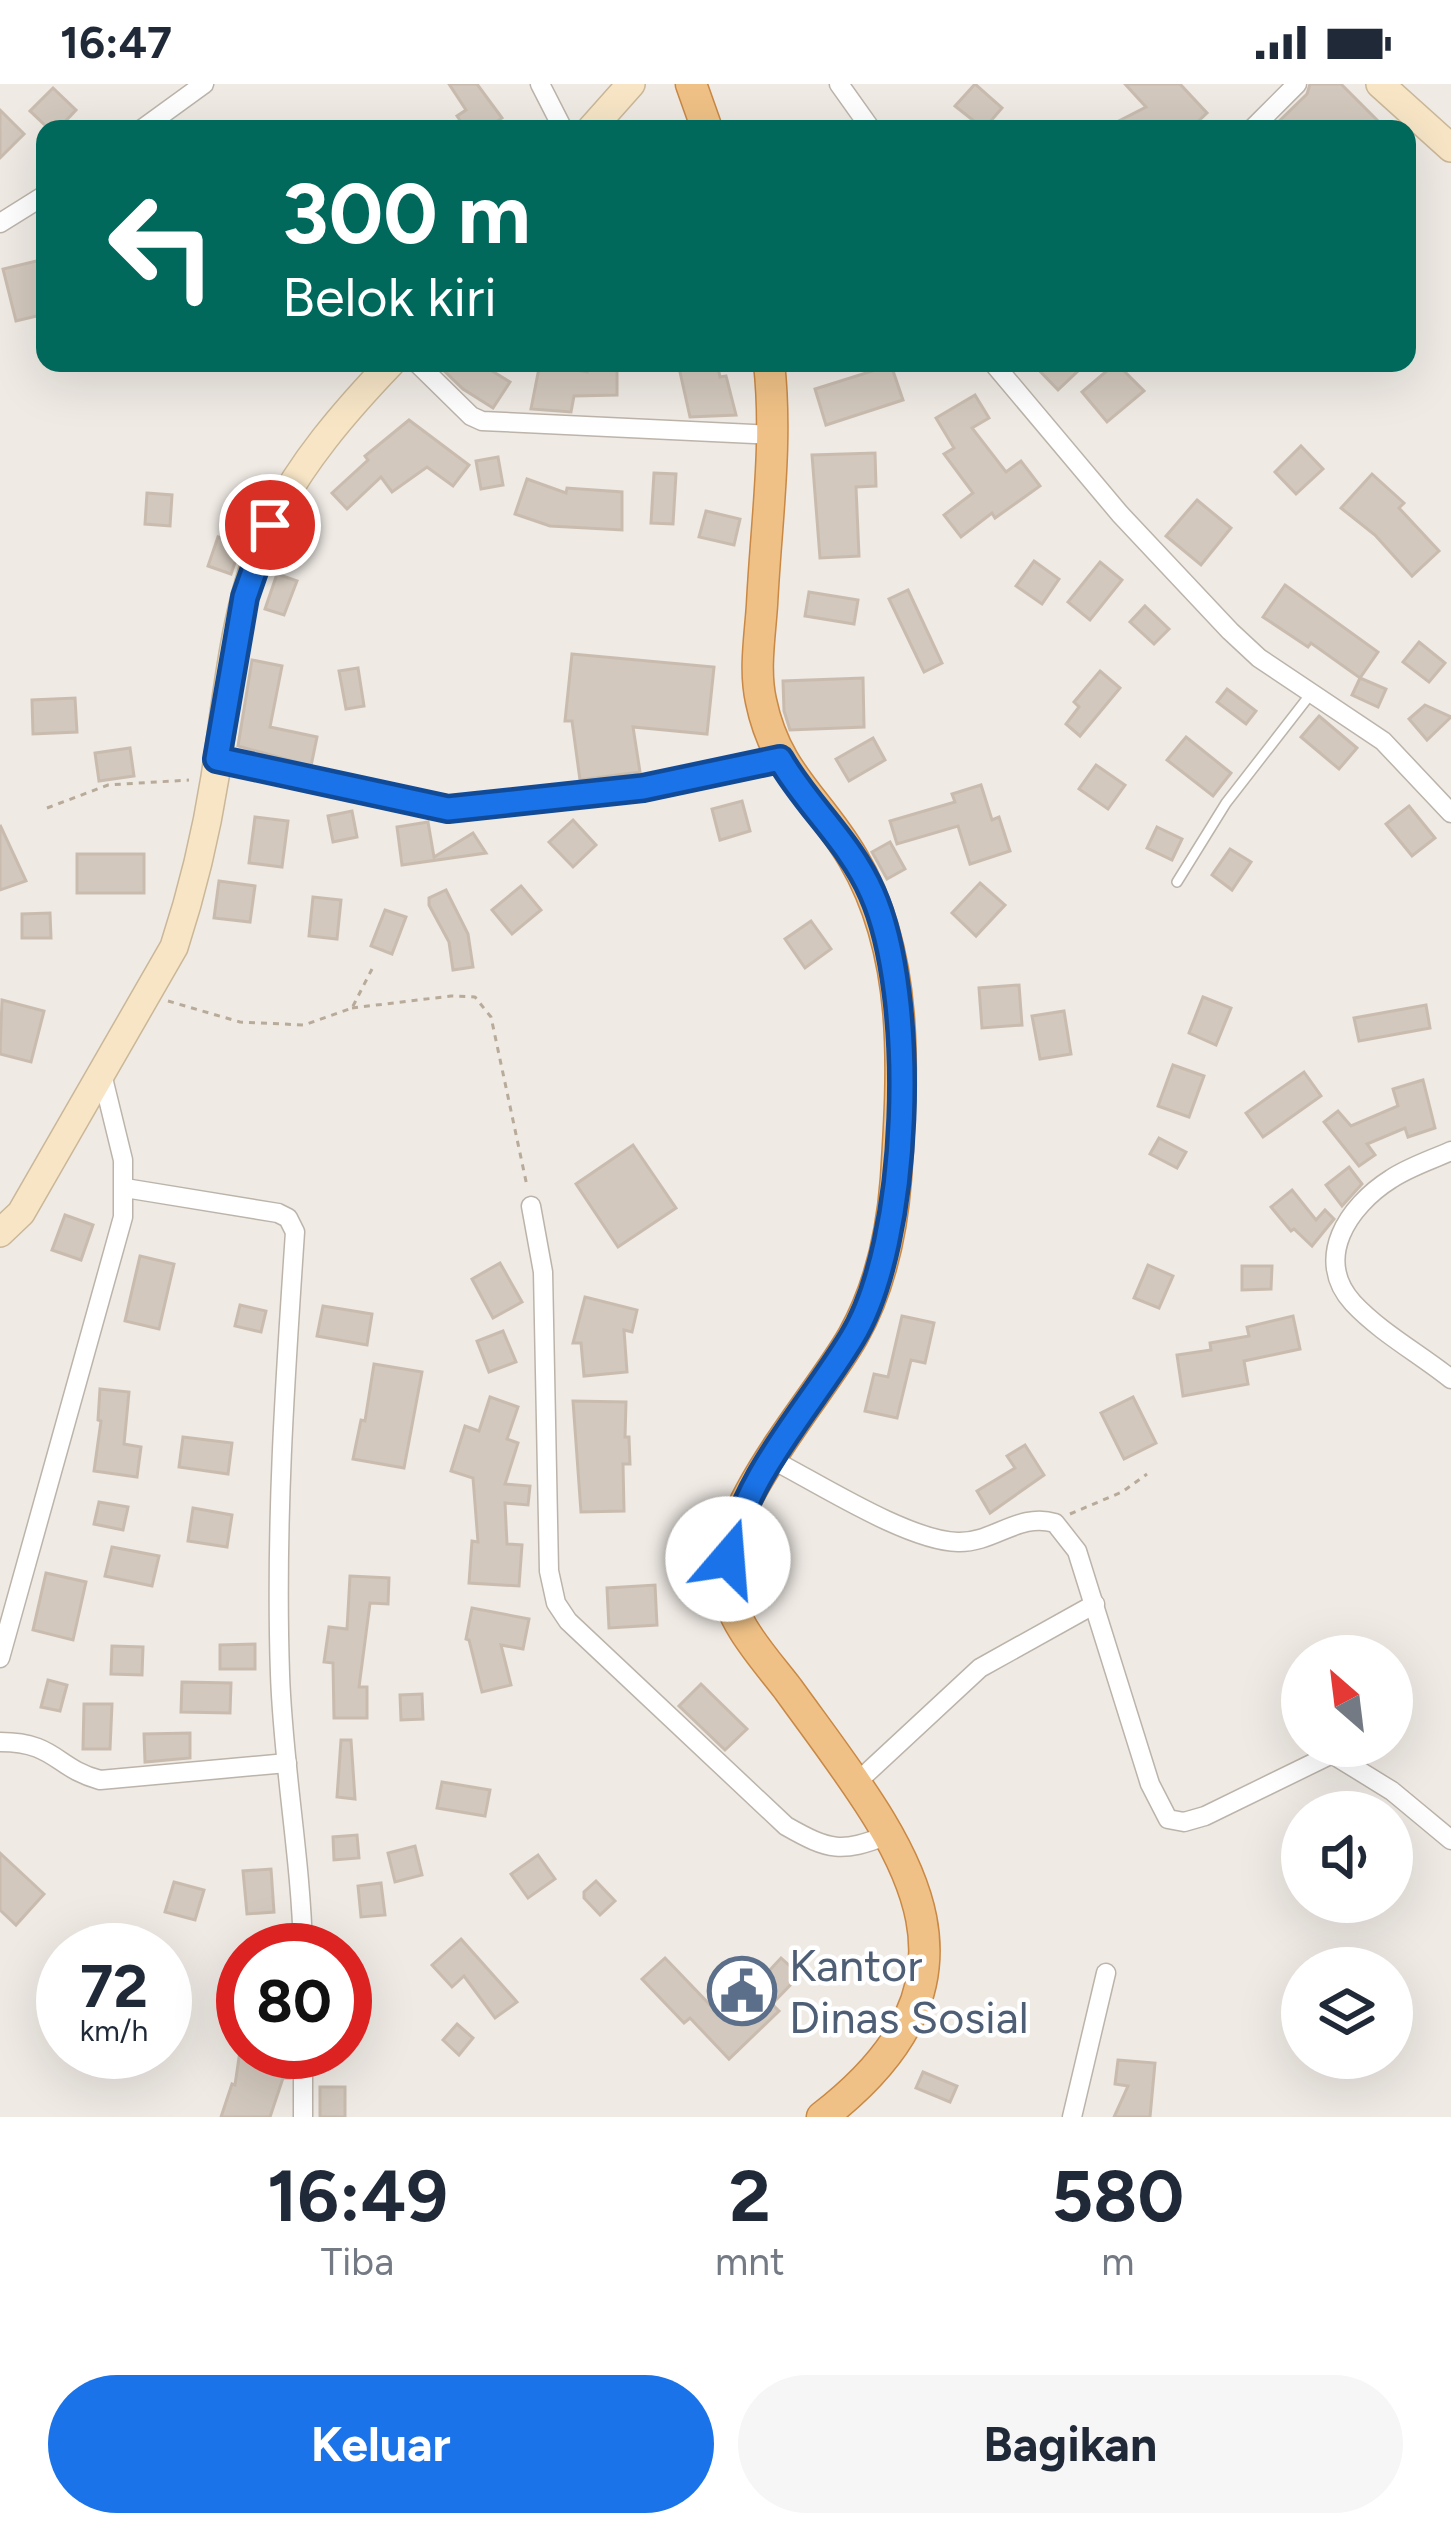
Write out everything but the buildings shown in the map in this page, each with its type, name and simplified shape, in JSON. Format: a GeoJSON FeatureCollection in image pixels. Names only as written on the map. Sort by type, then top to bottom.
{"type":"FeatureCollection","features":[{"type":"Feature","properties":{"kind":"highway"},"geometry":{"type":"LineString","coordinates":[[691,84],[703,120]]}},
{"type":"Feature","properties":{"kind":"highway"},"geometry":{"type":"LineString","coordinates":[[770,372],[774,435],[759,697],[780,759],[849,851],[872,891],[896,976],[901,1058],[896,1183],[883,1267],[855,1334],[771,1459],[733,1532],[725,1580],[740,1621],[888,1834],[910,1875],[923,1931],[916,2005],[902,2035],[875,2072],[822,2117]]}},
{"type":"Feature","properties":{"kind":"main road"},"geometry":{"type":"LineString","coordinates":[[599,120],[632,84]]}},
{"type":"Feature","properties":{"kind":"main road"},"geometry":{"type":"LineString","coordinates":[[1380,84],[1451,148]]}},
{"type":"Feature","properties":{"kind":"main road"},"geometry":{"type":"LineString","coordinates":[[1405,84],[1451,123]]}},
{"type":"Feature","properties":{"kind":"main road"},"geometry":{"type":"LineString","coordinates":[[0,1233],[21,1213],[167,964],[188,902],[245,597],[270,525],[332,430],[383,372]]}},
{"type":"Feature","properties":{"kind":"street"},"geometry":{"type":"LineString","coordinates":[[154,120],[204,84]]}},
{"type":"Feature","properties":{"kind":"street"},"geometry":{"type":"LineString","coordinates":[[540,84],[558,120]]}},
{"type":"Feature","properties":{"kind":"street"},"geometry":{"type":"LineString","coordinates":[[839,84],[865,120]]}},
{"type":"Feature","properties":{"kind":"street"},"geometry":{"type":"LineString","coordinates":[[1261,120],[1298,84]]}},
{"type":"Feature","properties":{"kind":"street"},"geometry":{"type":"LineString","coordinates":[[0,223],[36,201]]}},
{"type":"Feature","properties":{"kind":"street"},"geometry":{"type":"LineString","coordinates":[[426,372],[482,421],[774,435]]}},
{"type":"Feature","properties":{"kind":"street"},"geometry":{"type":"LineString","coordinates":[[1001,372],[1120,514],[1230,631],[1259,658],[1383,740],[1451,813]]}},
{"type":"Feature","properties":{"kind":"street"},"geometry":{"type":"LineString","coordinates":[[216,769],[448,809],[643,788],[780,759]]}},
{"type":"Feature","properties":{"kind":"street"},"geometry":{"type":"LineString","coordinates":[[0,1658],[123,1217],[123,1160],[102,1074]]}},
{"type":"Feature","properties":{"kind":"street"},"geometry":{"type":"LineString","coordinates":[[1451,1151],[1394,1176],[1365,1198],[1346,1219],[1335,1250],[1336,1277],[1353,1303],[1451,1379]]}},
{"type":"Feature","properties":{"kind":"street"},"geometry":{"type":"LineString","coordinates":[[125,1188],[278,1213],[288,1218],[296,1232],[278,1478],[280,1677],[301,1923]]}},
{"type":"Feature","properties":{"kind":"street"},"geometry":{"type":"LineString","coordinates":[[531,1206],[543,1272],[549,1571],[556,1603],[599,1654],[786,1826],[837,1849],[888,1834]]}},
{"type":"Feature","properties":{"kind":"street"},"geometry":{"type":"LineString","coordinates":[[771,1459],[900,1526],[950,1542],[972,1543],[1031,1520],[1055,1523],[1077,1551],[1150,1784],[1168,1819],[1184,1822],[1205,1816],[1332,1754],[1392,1791],[1451,1840]]}},
{"type":"Feature","properties":{"kind":"street"},"geometry":{"type":"LineString","coordinates":[[855,1784],[980,1668],[1095,1604]]}},
{"type":"Feature","properties":{"kind":"street"},"geometry":{"type":"LineString","coordinates":[[0,1742],[37,1744],[82,1775],[100,1780],[286,1763]]}},
{"type":"Feature","properties":{"kind":"street"},"geometry":{"type":"LineString","coordinates":[[1072,2117],[1106,1973]]}},
{"type":"Feature","properties":{"kind":"street"},"geometry":{"type":"LineString","coordinates":[[303,2079],[303,2117]]}},
{"type":"Feature","properties":{"kind":"lane"},"geometry":{"type":"LineString","coordinates":[[1177,882],[1226,802],[1313,691]]}},
{"type":"Feature","properties":{"kind":"path"},"geometry":{"type":"LineString","coordinates":[[47,808],[108,785],[216,769]]}},
{"type":"Feature","properties":{"kind":"path"},"geometry":{"type":"LineString","coordinates":[[352,1008],[373,969]]}},
{"type":"Feature","properties":{"kind":"path"},"geometry":{"type":"LineString","coordinates":[[149,995],[240,1022],[304,1025],[352,1008],[434,997],[475,997],[491,1017],[531,1206]]}},
{"type":"Feature","properties":{"kind":"path"},"geometry":{"type":"LineString","coordinates":[[1055,1523],[1122,1492],[1147,1474]]}},
{"type":"Feature","properties":{"kind":"place","name":"Kantor Dinas Sosial"},"geometry":{"type":"Point","coordinates":[742,1991]}},
{"type":"Feature","properties":{"kind":"route"},"geometry":{"type":"LineString","coordinates":[[270,525],[245,597],[217,759],[448,809],[643,788],[780,759],[849,851],[872,891],[896,976],[901,1058],[896,1183],[883,1267],[855,1334],[771,1459],[741,1513],[728,1559]]}}]}
